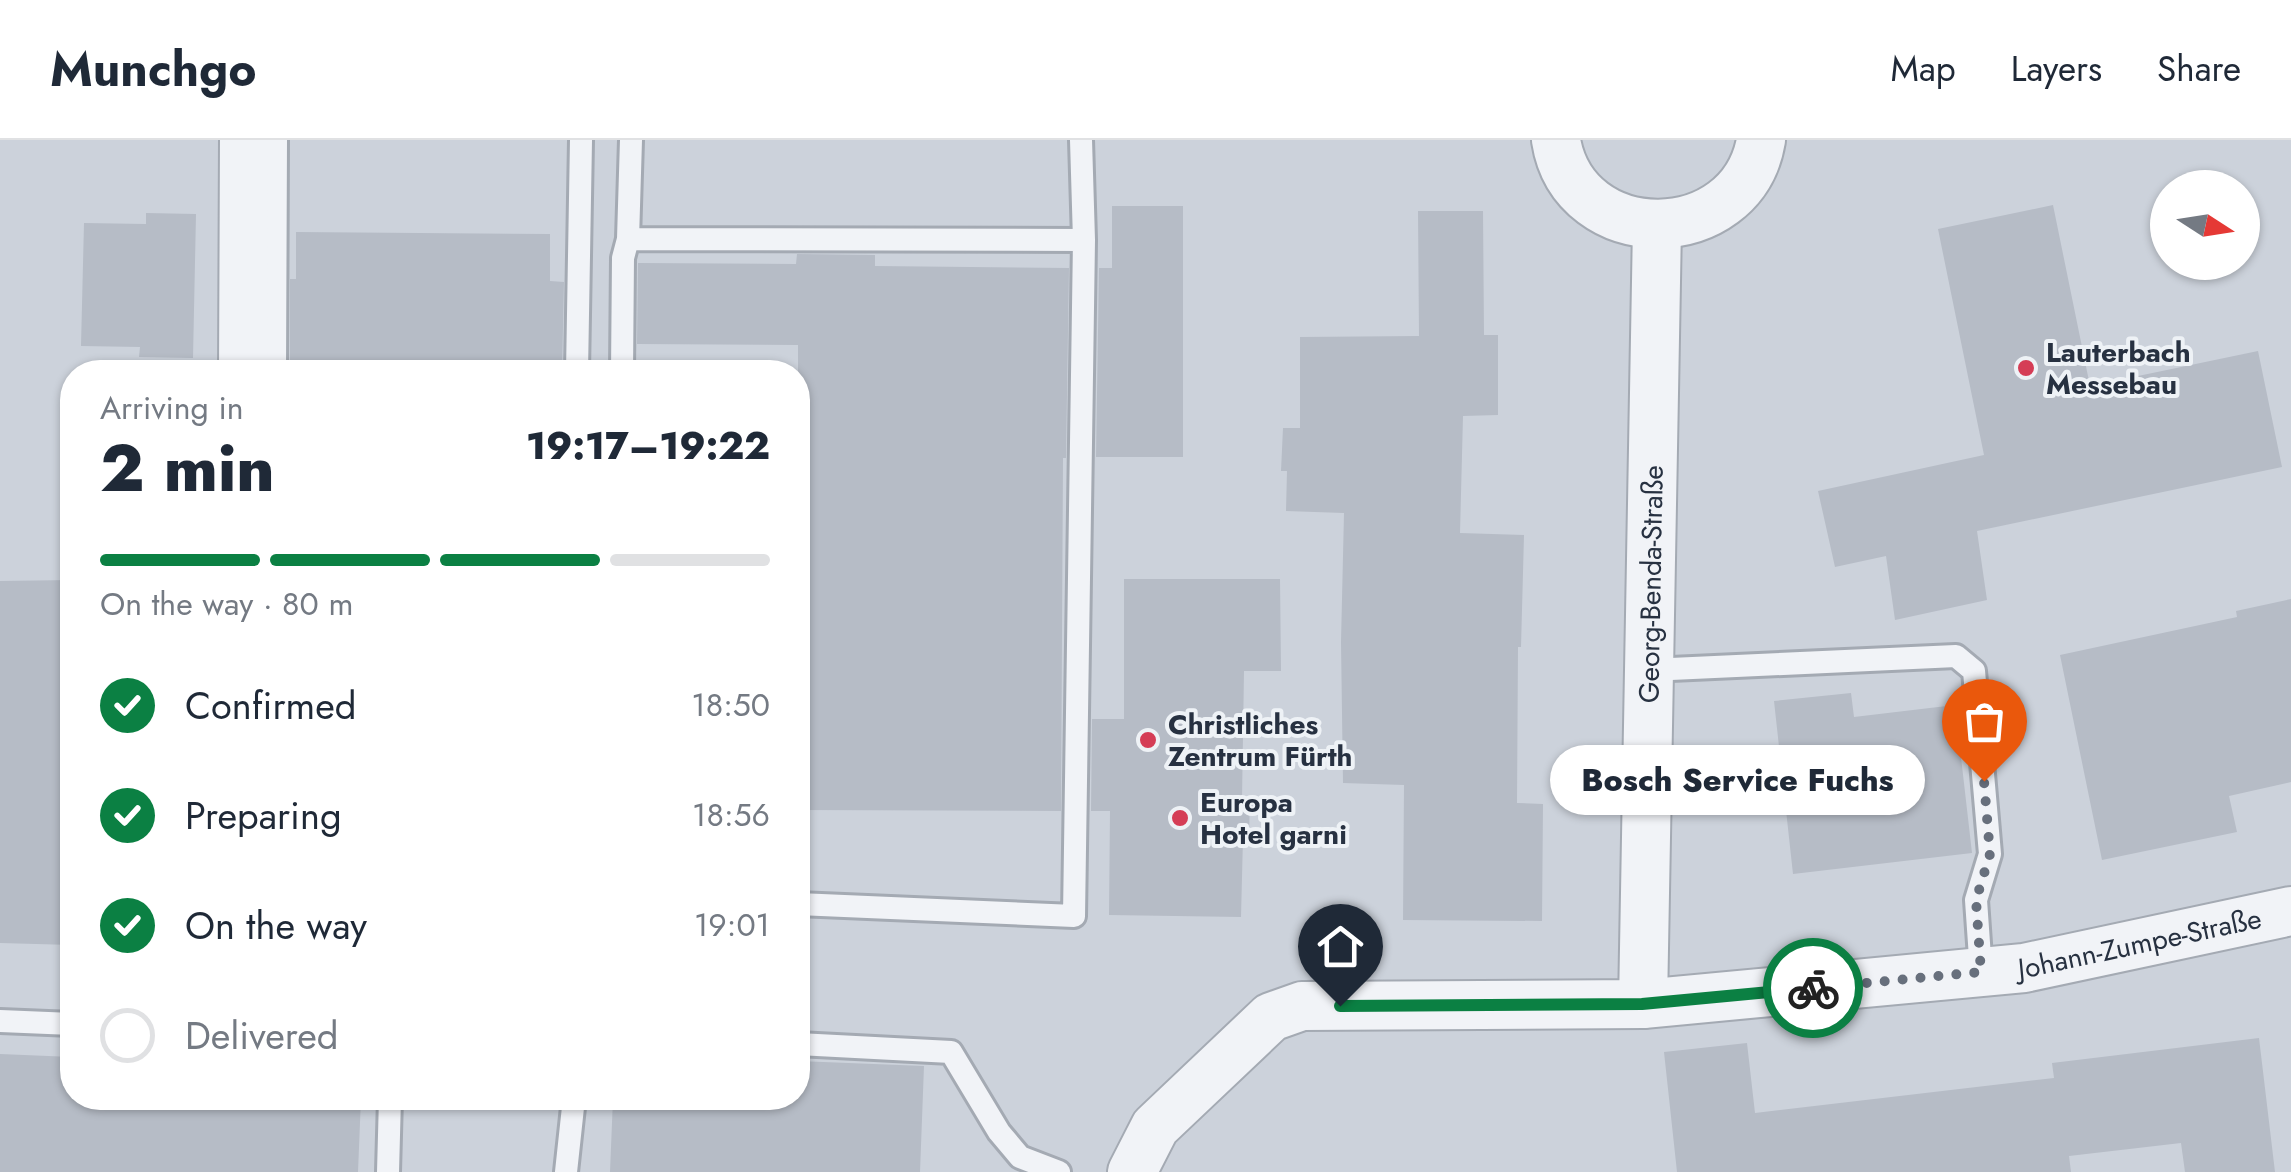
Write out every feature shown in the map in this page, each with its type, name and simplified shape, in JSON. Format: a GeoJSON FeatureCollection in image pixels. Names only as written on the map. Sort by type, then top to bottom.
{"type":"FeatureCollection","features":[{"type":"Feature","properties":{"kind":"street"},"geometry":{"type":"LineString","coordinates":[[243,360],[244,140]]}},
{"type":"Feature","properties":{"kind":"street"},"geometry":{"type":"LineString","coordinates":[[1556,140],[1573,182],[1596,205],[1624,220],[1657,226],[1690,221],[1719,206],[1743,184],[1762,140]]}},
{"type":"Feature","properties":{"kind":"street","name":"Georg-Benda-Straße"},"geometry":{"type":"LineString","coordinates":[[1642,1004],[1657,226]]}},
{"type":"Feature","properties":{"kind":"street","name":"Johann-Zumpe-Straße"},"geometry":{"type":"LineString","coordinates":[[1132,1172],[1155,1127],[1271,1017],[1302,1006],[1642,1004],[2024,968],[2291,911]]}},
{"type":"Feature","properties":{"kind":"lane"},"geometry":{"type":"LineString","coordinates":[[275,360],[276,140]]}},
{"type":"Feature","properties":{"kind":"lane"},"geometry":{"type":"LineString","coordinates":[[577,360],[581,140]]}},
{"type":"Feature","properties":{"kind":"lane"},"geometry":{"type":"LineString","coordinates":[[622,360],[623,258],[628,239],[631,140]]}},
{"type":"Feature","properties":{"kind":"lane"},"geometry":{"type":"LineString","coordinates":[[810,905],[1074,916],[1084,240],[1080,140]]}},
{"type":"Feature","properties":{"kind":"lane"},"geometry":{"type":"LineString","coordinates":[[628,239],[1084,240]]}},
{"type":"Feature","properties":{"kind":"lane"},"geometry":{"type":"LineString","coordinates":[[1650,670],[1956,656],[1974,671],[1990,854],[1976,900],[1981,972]]}},
{"type":"Feature","properties":{"kind":"lane"},"geometry":{"type":"LineString","coordinates":[[0,1021],[60,1024]]}},
{"type":"Feature","properties":{"kind":"lane"},"geometry":{"type":"LineString","coordinates":[[810,1045],[951,1052],[999,1132],[1020,1157],[1060,1172]]}},
{"type":"Feature","properties":{"kind":"lane"},"geometry":{"type":"LineString","coordinates":[[388,1172],[390,1110]]}},
{"type":"Feature","properties":{"kind":"lane"},"geometry":{"type":"LineString","coordinates":[[566,1172],[573,1110]]}},
{"type":"Feature","properties":{"kind":"shaded area"},"geometry":{"type":"Polygon","coordinates":[[[0,140],[2291,140],[2291,1172],[0,1172],[0,140]]]}},
{"type":"Feature","properties":{"kind":"building","name":"Lauterbach Messebau"},"geometry":{"type":"Polygon","coordinates":[[[2053,205],[2090,386],[2258,351],[2282,467],[1977,531],[1987,600],[1895,620],[1886,556],[1835,567],[1818,491],[1984,455],[1938,229],[2053,205]]]}},
{"type":"Feature","properties":{"kind":"building"},"geometry":{"type":"Polygon","coordinates":[[[1112,206],[1183,206],[1183,457],[1096,457],[1099,268],[1112,268],[1112,206]]]}},
{"type":"Feature","properties":{"kind":"building"},"geometry":{"type":"Polygon","coordinates":[[[1418,211],[1483,211],[1484,335],[1498,335],[1498,415],[1463,416],[1460,533],[1524,535],[1518,647],[1517,803],[1543,804],[1542,921],[1403,920],[1404,785],[1343,783],[1344,513],[1286,511],[1287,471],[1281,471],[1283,428],[1300,428],[1300,337],[1419,336],[1418,211]]]}},
{"type":"Feature","properties":{"kind":"building"},"geometry":{"type":"Polygon","coordinates":[[[146,213],[196,214],[193,358],[139,357],[140,347],[81,346],[84,223],[146,224],[146,213]]]}},
{"type":"Feature","properties":{"kind":"building"},"geometry":{"type":"Polygon","coordinates":[[[296,232],[550,234],[550,281],[564,282],[562,360],[290,360],[290,279],[296,279],[296,232]]]}},
{"type":"Feature","properties":{"kind":"building"},"geometry":{"type":"Polygon","coordinates":[[[797,254],[875,255],[875,266],[1069,268],[1063,458],[1061,811],[810,810],[810,360],[798,360],[798,345],[637,344],[638,263],[796,264],[797,254]]]}},
{"type":"Feature","properties":{"kind":"building"},"geometry":{"type":"Polygon","coordinates":[[[1124,579],[1280,579],[1281,671],[1244,671],[1242,799],[1250,799],[1249,836],[1243,837],[1241,917],[1109,915],[1110,811],[1091,811],[1092,719],[1124,719],[1124,579]]]}},
{"type":"Feature","properties":{"kind":"building"},"geometry":{"type":"Polygon","coordinates":[[[60,580],[60,945],[0,943],[0,581],[60,580]]]}},
{"type":"Feature","properties":{"kind":"building"},"geometry":{"type":"Polygon","coordinates":[[[2291,599],[2291,782],[2229,796],[2237,832],[2102,860],[2060,655],[2237,617],[2236,611],[2291,599]]]}},
{"type":"Feature","properties":{"kind":"building"},"geometry":{"type":"Polygon","coordinates":[[[1851,693],[1854,717],[1955,705],[1972,853],[1793,874],[1774,701],[1851,693]]]}},
{"type":"Feature","properties":{"kind":"building"},"geometry":{"type":"Polygon","coordinates":[[[2259,1038],[2275,1172],[2185,1172],[2181,1143],[2069,1156],[2071,1172],[1677,1172],[1664,1052],[1747,1043],[1755,1113],[2054,1078],[2052,1063],[2259,1038]]]}},
{"type":"Feature","properties":{"kind":"building"},"geometry":{"type":"Polygon","coordinates":[[[0,1054],[60,1056],[60,1110],[361,1110],[358,1172],[0,1172],[0,1054]]]}},
{"type":"Feature","properties":{"kind":"building"},"geometry":{"type":"Polygon","coordinates":[[[810,1061],[924,1066],[920,1172],[610,1172],[613,1110],[810,1110],[810,1061]]]}},
{"type":"Feature","properties":{"kind":"way so far"},"geometry":{"type":"LineString","coordinates":[[1813,988],[1981,972],[1976,900],[1990,854],[1984,781]]}},
{"type":"Feature","properties":{"kind":"place","name":"Lauterbach Messebau"},"geometry":{"type":"Point","coordinates":[2026,368]}},
{"type":"Feature","properties":{"kind":"place","name":"Christliches Zentrum Fürth"},"geometry":{"type":"Point","coordinates":[1148,740]}},
{"type":"Feature","properties":{"kind":"place","name":"Bosch Service Fuchs"},"geometry":{"type":"Point","coordinates":[1984,781]}},
{"type":"Feature","properties":{"kind":"place","name":"Europa Hotel garni"},"geometry":{"type":"Point","coordinates":[1180,818]}},
{"type":"Feature","properties":{"kind":"route"},"geometry":{"type":"LineString","coordinates":[[1340,1006],[1642,1004],[1813,988]]}}]}
